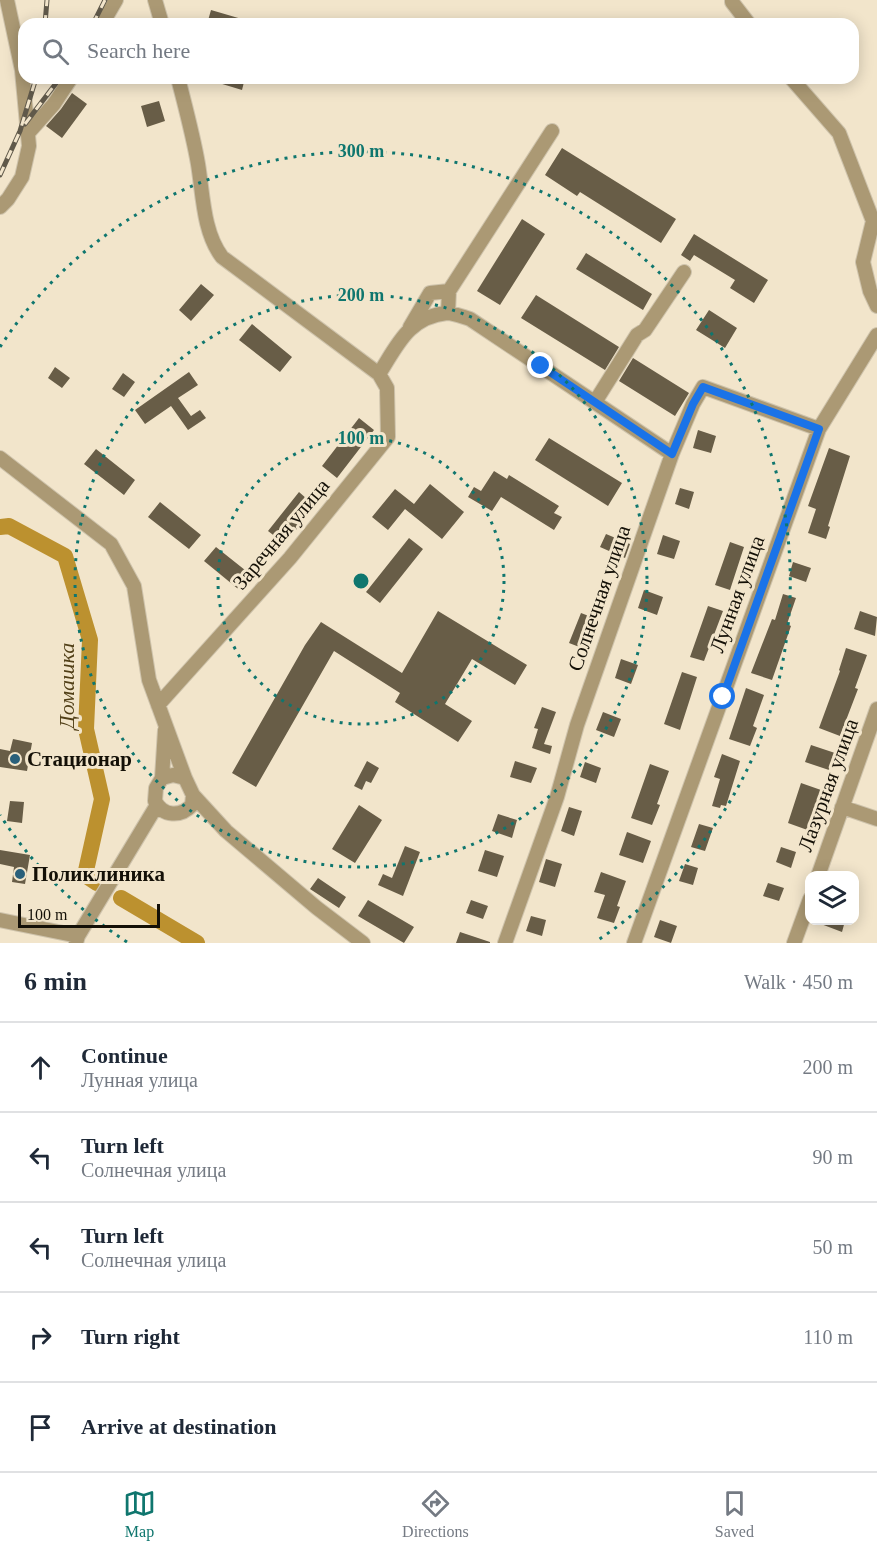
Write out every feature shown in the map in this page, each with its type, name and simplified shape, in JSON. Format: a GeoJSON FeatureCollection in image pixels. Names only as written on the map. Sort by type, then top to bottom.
{"type":"FeatureCollection","features":[{"type":"Feature","properties":{"kind":"street"},"geometry":{"type":"LineString","coordinates":[[7,0],[18,51]]}},
{"type":"Feature","properties":{"kind":"street"},"geometry":{"type":"LineString","coordinates":[[106,18],[116,0]]}},
{"type":"Feature","properties":{"kind":"street"},"geometry":{"type":"LineString","coordinates":[[155,0],[160,18]]}},
{"type":"Feature","properties":{"kind":"street"},"geometry":{"type":"LineString","coordinates":[[732,0],[744,18]]}},
{"type":"Feature","properties":{"kind":"street"},"geometry":{"type":"LineString","coordinates":[[0,207],[22,177],[29,146],[24,84]]}},
{"type":"Feature","properties":{"kind":"street"},"geometry":{"type":"LineString","coordinates":[[29,132],[54,104],[67,84]]}},
{"type":"Feature","properties":{"kind":"street"},"geometry":{"type":"LineString","coordinates":[[180,84],[191,129],[203,204],[214,247],[222,257],[379,374],[430,293],[448,291]]}},
{"type":"Feature","properties":{"kind":"street"},"geometry":{"type":"LineString","coordinates":[[796,84],[839,133],[873,221],[863,262],[870,291],[877,306]]}},
{"type":"Feature","properties":{"kind":"street"},"geometry":{"type":"LineString","coordinates":[[448,313],[448,291],[552,131]]}},
{"type":"Feature","properties":{"kind":"street"},"geometry":{"type":"LineString","coordinates":[[595,402],[637,335],[645,330],[684,272]]}},
{"type":"Feature","properties":{"kind":"street"},"geometry":{"type":"LineString","coordinates":[[410,327],[427,318],[448,313],[470,319],[672,454]]}},
{"type":"Feature","properties":{"kind":"street","name":"Лунная улица"},"geometry":{"type":"LineString","coordinates":[[634,943],[819,429],[877,335]]}},
{"type":"Feature","properties":{"kind":"street","name":"Заречная улица"},"geometry":{"type":"LineString","coordinates":[[158,705],[291,558],[388,437],[387,388],[379,374]]}},
{"type":"Feature","properties":{"kind":"street","name":"Солнечная улица"},"geometry":{"type":"LineString","coordinates":[[505,943],[557,796],[577,725],[672,454],[693,404],[703,387],[819,429]]}},
{"type":"Feature","properties":{"kind":"street"},"geometry":{"type":"LineString","coordinates":[[0,458],[111,544],[134,586],[149,680],[193,795],[226,831],[317,908],[363,943]]}},
{"type":"Feature","properties":{"kind":"street","name":"Лазурная улица"},"geometry":{"type":"LineString","coordinates":[[820,871],[877,709]]}},
{"type":"Feature","properties":{"kind":"street"},"geometry":{"type":"LineString","coordinates":[[166,725],[162,778],[156,788],[155,801],[162,811],[173,814],[186,811],[192,805],[193,795]]}},
{"type":"Feature","properties":{"kind":"street"},"geometry":{"type":"LineString","coordinates":[[162,778],[172,775],[185,778]]}},
{"type":"Feature","properties":{"kind":"street"},"geometry":{"type":"LineString","coordinates":[[0,920],[77,939],[157,806]]}},
{"type":"Feature","properties":{"kind":"street"},"geometry":{"type":"LineString","coordinates":[[842,807],[877,819]]}},
{"type":"Feature","properties":{"kind":"street"},"geometry":{"type":"LineString","coordinates":[[794,943],[805,912]]}},
{"type":"Feature","properties":{"kind":"building"},"geometry":{"type":"Polygon","coordinates":[[[211,10],[238,18],[209,18],[211,10]]]}},
{"type":"Feature","properties":{"kind":"building"},"geometry":{"type":"Polygon","coordinates":[[[222,84],[244,84],[242,90],[222,84]]]}},
{"type":"Feature","properties":{"kind":"building"},"geometry":{"type":"Polygon","coordinates":[[[72,93],[87,104],[62,138],[46,126],[72,93]]]}},
{"type":"Feature","properties":{"kind":"building"},"geometry":{"type":"Polygon","coordinates":[[[159,101],[165,121],[147,127],[141,106],[159,101]]]}},
{"type":"Feature","properties":{"kind":"building"},"geometry":{"type":"Polygon","coordinates":[[[562,148],[676,219],[661,243],[580,192],[577,196],[545,175],[562,148]]]}},
{"type":"Feature","properties":{"kind":"building"},"geometry":{"type":"Polygon","coordinates":[[[522,219],[545,234],[500,305],[477,291],[522,219]]]}},
{"type":"Feature","properties":{"kind":"building"},"geometry":{"type":"Polygon","coordinates":[[[694,234],[768,280],[754,303],[730,288],[735,280],[694,255],[690,261],[681,255],[694,234]]]}},
{"type":"Feature","properties":{"kind":"building"},"geometry":{"type":"Polygon","coordinates":[[[586,253],[652,294],[643,310],[576,269],[586,253]]]}},
{"type":"Feature","properties":{"kind":"building"},"geometry":{"type":"Polygon","coordinates":[[[201,284],[214,295],[191,321],[179,310],[201,284]]]}},
{"type":"Feature","properties":{"kind":"building"},"geometry":{"type":"Polygon","coordinates":[[[536,295],[619,347],[605,370],[521,318],[536,295]]]}},
{"type":"Feature","properties":{"kind":"building"},"geometry":{"type":"Polygon","coordinates":[[[709,310],[737,328],[725,348],[696,330],[709,310]]]}},
{"type":"Feature","properties":{"kind":"building"},"geometry":{"type":"Polygon","coordinates":[[[252,324],[292,357],[280,372],[239,340],[252,324]]]}},
{"type":"Feature","properties":{"kind":"building"},"geometry":{"type":"Polygon","coordinates":[[[633,358],[689,393],[675,416],[619,381],[633,358]]]}},
{"type":"Feature","properties":{"kind":"building"},"geometry":{"type":"Polygon","coordinates":[[[55,367],[70,378],[62,388],[48,378],[55,367]]]}},
{"type":"Feature","properties":{"kind":"building"},"geometry":{"type":"Polygon","coordinates":[[[189,372],[198,385],[178,398],[191,416],[200,410],[206,418],[188,430],[171,406],[145,424],[135,410],[189,372]]]}},
{"type":"Feature","properties":{"kind":"building"},"geometry":{"type":"Polygon","coordinates":[[[123,373],[135,382],[124,397],[112,389],[123,373]]]}},
{"type":"Feature","properties":{"kind":"building"},"geometry":{"type":"Polygon","coordinates":[[[359,418],[374,430],[337,478],[322,466],[359,418]]]}},
{"type":"Feature","properties":{"kind":"building"},"geometry":{"type":"Polygon","coordinates":[[[698,430],[716,436],[711,453],[693,448],[698,430]]]}},
{"type":"Feature","properties":{"kind":"building"},"geometry":{"type":"Polygon","coordinates":[[[549,438],[622,483],[608,506],[535,460],[549,438]]]}},
{"type":"Feature","properties":{"kind":"building"},"geometry":{"type":"Polygon","coordinates":[[[829,448],[850,456],[826,539],[808,533],[816,509],[808,506],[829,448]]]}},
{"type":"Feature","properties":{"kind":"building"},"geometry":{"type":"Polygon","coordinates":[[[96,449],[135,480],[124,495],[84,464],[96,449]]]}},
{"type":"Feature","properties":{"kind":"building"},"geometry":{"type":"Polygon","coordinates":[[[494,471],[507,479],[509,475],[559,506],[554,513],[562,517],[554,530],[501,497],[492,511],[468,497],[474,487],[481,491],[494,471]]]}},
{"type":"Feature","properties":{"kind":"building"},"geometry":{"type":"Polygon","coordinates":[[[430,484],[464,512],[442,539],[405,509],[388,530],[372,517],[395,489],[414,504],[430,484]]]}},
{"type":"Feature","properties":{"kind":"building"},"geometry":{"type":"Polygon","coordinates":[[[680,488],[694,492],[689,509],[675,504],[680,488]]]}},
{"type":"Feature","properties":{"kind":"building"},"geometry":{"type":"Polygon","coordinates":[[[299,492],[315,506],[285,544],[268,531],[299,492]]]}},
{"type":"Feature","properties":{"kind":"building"},"geometry":{"type":"Polygon","coordinates":[[[160,502],[201,535],[189,549],[148,517],[160,502]]]}},
{"type":"Feature","properties":{"kind":"building"},"geometry":{"type":"Polygon","coordinates":[[[606,534],[630,544],[625,558],[600,547],[606,534]]]}},
{"type":"Feature","properties":{"kind":"building"},"geometry":{"type":"Polygon","coordinates":[[[663,535],[680,541],[674,559],[657,554],[663,535]]]}},
{"type":"Feature","properties":{"kind":"building"},"geometry":{"type":"Polygon","coordinates":[[[409,538],[423,549],[380,603],[366,592],[409,538]]]}},
{"type":"Feature","properties":{"kind":"building"},"geometry":{"type":"Polygon","coordinates":[[[730,542],[744,547],[730,590],[715,585],[730,542]]]}},
{"type":"Feature","properties":{"kind":"building"},"geometry":{"type":"Polygon","coordinates":[[[216,547],[255,578],[243,593],[204,561],[216,547]]]}},
{"type":"Feature","properties":{"kind":"building"},"geometry":{"type":"Polygon","coordinates":[[[793,562],[811,568],[806,582],[789,576],[793,562]]]}},
{"type":"Feature","properties":{"kind":"building"},"geometry":{"type":"Polygon","coordinates":[[[644,590],[663,597],[657,615],[638,608],[644,590]]]}},
{"type":"Feature","properties":{"kind":"building"},"geometry":{"type":"Polygon","coordinates":[[[783,594],[796,598],[787,624],[791,626],[772,680],[751,673],[772,619],[775,620],[783,594]]]}},
{"type":"Feature","properties":{"kind":"building"},"geometry":{"type":"Polygon","coordinates":[[[708,606],[723,611],[704,661],[690,657],[708,606]]]}},
{"type":"Feature","properties":{"kind":"building"},"geometry":{"type":"Polygon","coordinates":[[[438,611],[527,665],[515,685],[472,659],[445,704],[472,721],[458,742],[395,702],[400,693],[334,651],[256,787],[232,773],[305,645],[321,622],[402,673],[438,611]]]}},
{"type":"Feature","properties":{"kind":"building"},"geometry":{"type":"Polygon","coordinates":[[[860,611],[877,617],[875,636],[854,629],[860,611]]]}},
{"type":"Feature","properties":{"kind":"building"},"geometry":{"type":"Polygon","coordinates":[[[581,613],[594,618],[582,648],[569,643],[581,613]]]}},
{"type":"Feature","properties":{"kind":"building"},"geometry":{"type":"Polygon","coordinates":[[[846,648],[867,655],[855,688],[858,689],[840,736],[819,728],[846,648]]]}},
{"type":"Feature","properties":{"kind":"building"},"geometry":{"type":"Polygon","coordinates":[[[621,659],[638,665],[631,684],[615,678],[621,659]]]}},
{"type":"Feature","properties":{"kind":"building"},"geometry":{"type":"Polygon","coordinates":[[[682,672],[697,677],[680,730],[664,724],[682,672]]]}},
{"type":"Feature","properties":{"kind":"building"},"geometry":{"type":"Polygon","coordinates":[[[746,688],[764,695],[753,726],[757,728],[750,746],[729,739],[746,688]]]}},
{"type":"Feature","properties":{"kind":"building"},"geometry":{"type":"Polygon","coordinates":[[[542,707],[556,712],[544,744],[552,746],[550,754],[532,748],[538,729],[534,728],[542,707]]]}},
{"type":"Feature","properties":{"kind":"building"},"geometry":{"type":"Polygon","coordinates":[[[603,712],[621,719],[614,737],[596,730],[603,712]]]}},
{"type":"Feature","properties":{"kind":"building","name":"Стационар"},"geometry":{"type":"Polygon","coordinates":[[[13,739],[32,743],[27,771],[0,767],[0,749],[10,751],[13,739]]]}},
{"type":"Feature","properties":{"kind":"building"},"geometry":{"type":"Polygon","coordinates":[[[811,745],[835,753],[829,770],[805,762],[811,745]]]}},
{"type":"Feature","properties":{"kind":"building"},"geometry":{"type":"Polygon","coordinates":[[[722,754],[740,761],[726,806],[721,805],[720,808],[712,806],[720,779],[714,777],[722,754]]]}},
{"type":"Feature","properties":{"kind":"building"},"geometry":{"type":"Polygon","coordinates":[[[367,761],[379,768],[371,783],[366,781],[362,790],[354,786],[367,761]]]}},
{"type":"Feature","properties":{"kind":"building"},"geometry":{"type":"Polygon","coordinates":[[[515,761],[537,768],[531,783],[510,777],[515,761]]]}},
{"type":"Feature","properties":{"kind":"building"},"geometry":{"type":"Polygon","coordinates":[[[585,762],[601,768],[596,783],[580,777],[585,762]]]}},
{"type":"Feature","properties":{"kind":"building"},"geometry":{"type":"Polygon","coordinates":[[[650,764],[669,771],[652,825],[631,818],[650,764]]]}},
{"type":"Feature","properties":{"kind":"building"},"geometry":{"type":"Polygon","coordinates":[[[801,783],[821,790],[810,822],[816,824],[813,832],[788,823],[801,783]]]}},
{"type":"Feature","properties":{"kind":"building"},"geometry":{"type":"Polygon","coordinates":[[[10,801],[24,802],[22,823],[7,821],[10,801]]]}},
{"type":"Feature","properties":{"kind":"building"},"geometry":{"type":"Polygon","coordinates":[[[359,805],[382,820],[355,863],[332,849],[359,805]]]}},
{"type":"Feature","properties":{"kind":"building"},"geometry":{"type":"Polygon","coordinates":[[[569,807],[582,811],[574,836],[561,831],[569,807]]]}},
{"type":"Feature","properties":{"kind":"building"},"geometry":{"type":"Polygon","coordinates":[[[498,814],[517,820],[512,838],[492,831],[498,814]]]}},
{"type":"Feature","properties":{"kind":"building"},"geometry":{"type":"Polygon","coordinates":[[[699,824],[713,828],[705,851],[691,847],[699,824]]]}},
{"type":"Feature","properties":{"kind":"building"},"geometry":{"type":"Polygon","coordinates":[[[627,832],[651,841],[643,863],[619,855],[627,832]]]}},
{"type":"Feature","properties":{"kind":"building"},"geometry":{"type":"Polygon","coordinates":[[[405,846],[420,852],[403,896],[378,885],[383,874],[392,878],[405,846]]]}},
{"type":"Feature","properties":{"kind":"building"},"geometry":{"type":"Polygon","coordinates":[[[781,847],[796,852],[791,868],[776,862],[781,847]]]}},
{"type":"Feature","properties":{"kind":"building","name":"Поликлиника"},"geometry":{"type":"Polygon","coordinates":[[[0,850],[30,855],[25,884],[12,882],[14,867],[0,864],[0,850]]]}},
{"type":"Feature","properties":{"kind":"building"},"geometry":{"type":"Polygon","coordinates":[[[485,850],[504,856],[497,877],[478,871],[485,850]]]}},
{"type":"Feature","properties":{"kind":"building"},"geometry":{"type":"Polygon","coordinates":[[[546,859],[562,864],[555,887],[539,882],[546,859]]]}},
{"type":"Feature","properties":{"kind":"building"},"geometry":{"type":"Polygon","coordinates":[[[685,864],[698,868],[693,885],[679,881],[685,864]]]}},
{"type":"Feature","properties":{"kind":"building"},"geometry":{"type":"Polygon","coordinates":[[[601,872],[626,881],[614,923],[597,918],[605,895],[594,892],[601,872]]]}},
{"type":"Feature","properties":{"kind":"building"},"geometry":{"type":"Polygon","coordinates":[[[318,878],[346,897],[339,908],[310,889],[318,878]]]}},
{"type":"Feature","properties":{"kind":"building"},"geometry":{"type":"Polygon","coordinates":[[[768,883],[784,888],[779,901],[763,896],[768,883]]]}},
{"type":"Feature","properties":{"kind":"building"},"geometry":{"type":"Polygon","coordinates":[[[368,900],[414,927],[404,943],[358,916],[368,900]]]}},
{"type":"Feature","properties":{"kind":"building"},"geometry":{"type":"Polygon","coordinates":[[[471,900],[488,906],[483,919],[466,913],[471,900]]]}},
{"type":"Feature","properties":{"kind":"building"},"geometry":{"type":"Polygon","coordinates":[[[531,916],[546,920],[542,936],[526,931],[531,916]]]}},
{"type":"Feature","properties":{"kind":"building"},"geometry":{"type":"Polygon","coordinates":[[[660,920],[677,926],[671,943],[654,937],[660,920]]]}},
{"type":"Feature","properties":{"kind":"building"},"geometry":{"type":"Polygon","coordinates":[[[824,925],[844,925],[842,932],[824,925]]]}},
{"type":"Feature","properties":{"kind":"building"},"geometry":{"type":"Polygon","coordinates":[[[460,932],[490,942],[490,943],[456,943],[460,932]]]}},
{"type":"Feature","properties":{"kind":"waterway","name":"Домашка"},"geometry":{"type":"LineString","coordinates":[[0,527],[9,526],[65,556],[90,640],[86,729],[102,799],[85,875],[97,883]]}},
{"type":"Feature","properties":{"kind":"waterway","name":"Домашка"},"geometry":{"type":"LineString","coordinates":[[121,898],[197,943]]}},
{"type":"Feature","properties":{"kind":"railway"},"geometry":{"type":"LineString","coordinates":[[46,18],[47,0]]}},
{"type":"Feature","properties":{"kind":"railway"},"geometry":{"type":"LineString","coordinates":[[96,18],[105,0]]}},
{"type":"Feature","properties":{"kind":"railway"},"geometry":{"type":"LineString","coordinates":[[0,175],[20,131],[34,84]]}},
{"type":"Feature","properties":{"kind":"railway"},"geometry":{"type":"LineString","coordinates":[[25,124],[55,84]]}},
{"type":"Feature","properties":{"kind":"place","name":"Стационар"},"geometry":{"type":"Point","coordinates":[15,759]}},
{"type":"Feature","properties":{"kind":"place","name":"Поликлиника"},"geometry":{"type":"Point","coordinates":[20,874]}},
{"type":"Feature","properties":{"kind":"route"},"geometry":{"type":"LineString","coordinates":[[541,366],[672,454],[693,404],[703,387],[819,429],[723,697]]}}]}
